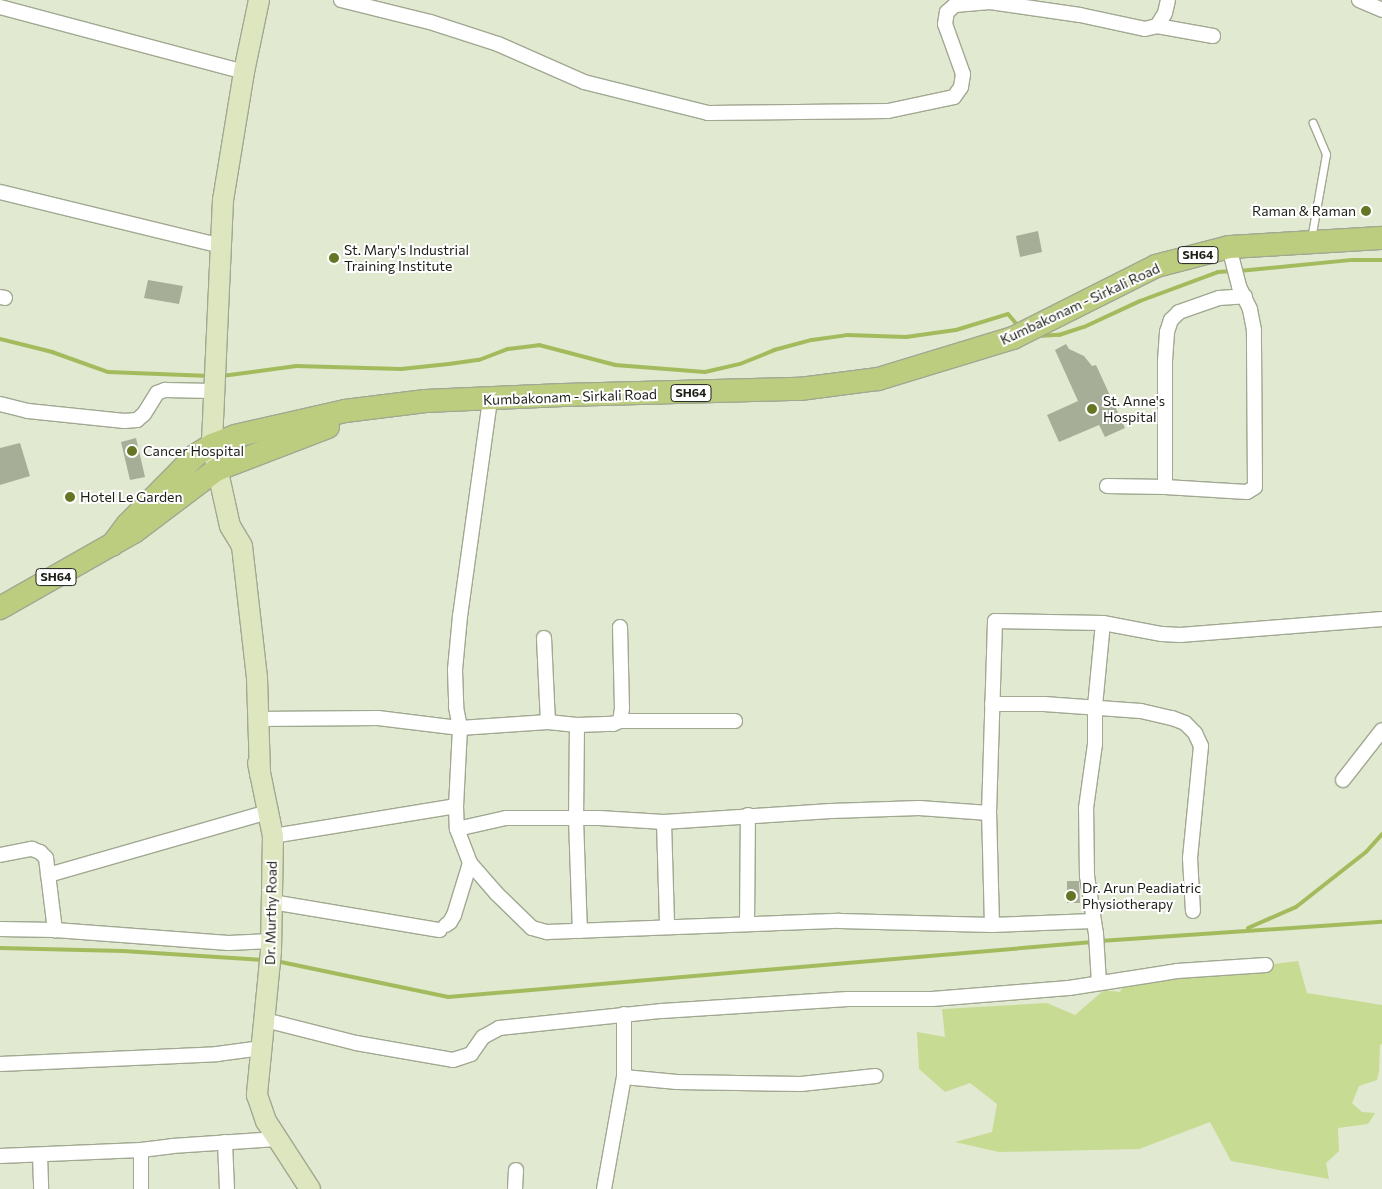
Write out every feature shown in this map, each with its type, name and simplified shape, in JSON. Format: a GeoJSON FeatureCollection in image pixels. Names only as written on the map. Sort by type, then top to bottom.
{"type":"FeatureCollection","features":[{"type":"Feature","properties":{"kind":"main road","name":"Dr. Murthy Road"},"geometry":{"type":"LineString","coordinates":[[259,0],[244,72],[223,200],[212,445],[216,470],[230,526],[242,546],[257,678],[260,774]]}},
{"type":"Feature","properties":{"kind":"main road","name":"Kumbakonam - Sirkali Road"},"geometry":{"type":"LineString","coordinates":[[112,545],[128,524],[190,461],[212,445],[235,436],[344,411],[363,411],[425,401],[490,400],[563,394],[800,389],[878,379],[1022,334],[1156,266],[1231,257],[1311,242],[1382,238]]}},
{"type":"Feature","properties":{"kind":"main road","name":"Kumbakonam - Sirkali Road"},"geometry":{"type":"LineString","coordinates":[[0,608],[134,532],[216,470],[347,420],[363,411]]}},
{"type":"Feature","properties":{"kind":"main road","name":"Dr. Murthy Road"},"geometry":{"type":"LineString","coordinates":[[230,526],[227,545],[250,717],[273,836],[271,946],[262,1050],[273,1104],[276,1136],[310,1189]]}},
{"type":"Feature","properties":{"kind":"street"},"geometry":{"type":"LineString","coordinates":[[341,0],[430,22],[498,44],[584,82],[708,113],[888,111],[954,97],[962,87],[963,74],[945,24],[947,12],[955,5],[990,1],[1144,29],[1157,26],[1213,36]]}},
{"type":"Feature","properties":{"kind":"street"},"geometry":{"type":"LineString","coordinates":[[1157,26],[1165,13],[1168,0]]}},
{"type":"Feature","properties":{"kind":"street"},"geometry":{"type":"LineString","coordinates":[[1359,0],[1382,10]]}},
{"type":"Feature","properties":{"kind":"street"},"geometry":{"type":"LineString","coordinates":[[0,7],[244,72]]}},
{"type":"Feature","properties":{"kind":"street"},"geometry":{"type":"LineString","coordinates":[[0,192],[222,246]]}},
{"type":"Feature","properties":{"kind":"street"},"geometry":{"type":"LineString","coordinates":[[1107,486],[1247,492],[1254,487],[1254,330],[1231,257]]}},
{"type":"Feature","properties":{"kind":"street"},"geometry":{"type":"LineString","coordinates":[[1165,487],[1166,332],[1172,320],[1179,312],[1242,291]]}},
{"type":"Feature","properties":{"kind":"street"},"geometry":{"type":"LineString","coordinates":[[0,404],[28,410],[137,420],[144,414],[157,393],[165,390],[214,388]]}},
{"type":"Feature","properties":{"kind":"street"},"geometry":{"type":"LineString","coordinates":[[490,400],[460,616],[455,670],[456,707],[460,728],[456,806],[457,829],[470,863],[496,893],[532,928],[547,932],[667,926],[894,922],[1094,928]]}},
{"type":"Feature","properties":{"kind":"street"},"geometry":{"type":"LineString","coordinates":[[992,925],[989,813],[995,621],[1103,623],[1162,634],[1180,635],[1382,619]]}},
{"type":"Feature","properties":{"kind":"street"},"geometry":{"type":"LineString","coordinates":[[1099,983],[1098,957],[1087,876],[1086,808],[1095,744],[1095,706],[1103,623]]}},
{"type":"Feature","properties":{"kind":"street"},"geometry":{"type":"LineString","coordinates":[[620,627],[622,708],[620,721]]}},
{"type":"Feature","properties":{"kind":"street"},"geometry":{"type":"LineString","coordinates":[[544,638],[548,722]]}},
{"type":"Feature","properties":{"kind":"street"},"geometry":{"type":"LineString","coordinates":[[992,704],[1095,706],[1141,711],[1185,723],[1195,733],[1201,746],[1190,858],[1194,911]]}},
{"type":"Feature","properties":{"kind":"street"},"geometry":{"type":"LineString","coordinates":[[258,719],[378,718],[460,728],[548,722],[576,725],[614,724],[620,721],[735,721]]}},
{"type":"Feature","properties":{"kind":"street"},"geometry":{"type":"LineString","coordinates":[[576,725],[576,819],[580,931]]}},
{"type":"Feature","properties":{"kind":"street"},"geometry":{"type":"LineString","coordinates":[[1343,780],[1382,730]]}},
{"type":"Feature","properties":{"kind":"street"},"geometry":{"type":"LineString","coordinates":[[273,836],[456,806]]}},
{"type":"Feature","properties":{"kind":"street"},"geometry":{"type":"LineString","coordinates":[[457,829],[506,818],[664,822],[748,815],[919,808],[989,813]]}},
{"type":"Feature","properties":{"kind":"street"},"geometry":{"type":"LineString","coordinates":[[48,875],[268,812]]}},
{"type":"Feature","properties":{"kind":"street"},"geometry":{"type":"LineString","coordinates":[[746,924],[748,815]]}},
{"type":"Feature","properties":{"kind":"street"},"geometry":{"type":"LineString","coordinates":[[664,822],[667,926]]}},
{"type":"Feature","properties":{"kind":"street"},"geometry":{"type":"LineString","coordinates":[[0,855],[32,850],[40,852],[46,858],[55,930]]}},
{"type":"Feature","properties":{"kind":"street"},"geometry":{"type":"LineString","coordinates":[[272,902],[443,927],[450,922],[454,915],[470,863]]}},
{"type":"Feature","properties":{"kind":"street"},"geometry":{"type":"LineString","coordinates":[[0,929],[55,930],[271,946]]}},
{"type":"Feature","properties":{"kind":"street"},"geometry":{"type":"LineString","coordinates":[[265,1020],[356,1043],[453,1060],[471,1054],[483,1037],[499,1028],[624,1014],[848,999],[932,999],[1099,983],[1177,971],[1266,966]]}},
{"type":"Feature","properties":{"kind":"street"},"geometry":{"type":"LineString","coordinates":[[604,1189],[624,1077],[624,1014]]}},
{"type":"Feature","properties":{"kind":"street"},"geometry":{"type":"LineString","coordinates":[[0,1064],[217,1054],[262,1050]]}},
{"type":"Feature","properties":{"kind":"street"},"geometry":{"type":"LineString","coordinates":[[624,1077],[677,1082],[801,1084],[876,1076]]}},
{"type":"Feature","properties":{"kind":"street"},"geometry":{"type":"LineString","coordinates":[[0,1156],[142,1150],[276,1136]]}},
{"type":"Feature","properties":{"kind":"street"},"geometry":{"type":"LineString","coordinates":[[225,1142],[227,1189]]}},
{"type":"Feature","properties":{"kind":"street"},"geometry":{"type":"LineString","coordinates":[[141,1189],[142,1150]]}},
{"type":"Feature","properties":{"kind":"street"},"geometry":{"type":"LineString","coordinates":[[40,1154],[40,1189]]}},
{"type":"Feature","properties":{"kind":"street"},"geometry":{"type":"LineString","coordinates":[[515,1189],[516,1170]]}},
{"type":"Feature","properties":{"kind":"lane"},"geometry":{"type":"LineString","coordinates":[[1311,242],[1326,154],[1313,123]]}},
{"type":"Feature","properties":{"kind":"green space"},"geometry":{"type":"Polygon","coordinates":[[[1298,961],[1307,993],[1382,1005],[1382,1044],[1380,1045],[1377,1080],[1359,1086],[1352,1103],[1362,1112],[1375,1113],[1368,1124],[1338,1128],[1339,1151],[1326,1163],[1329,1179],[1231,1161],[1210,1122],[1139,1149],[999,1152],[955,1142],[992,1132],[997,1104],[970,1083],[945,1092],[919,1069],[917,1032],[945,1037],[942,1009],[1047,1003],[1075,1015],[1104,990],[1120,992],[1125,983],[1298,961]]]}},
{"type":"Feature","properties":{"kind":"building"},"geometry":{"type":"Polygon","coordinates":[[[1038,231],[1042,252],[1020,257],[1016,236],[1038,231]]]}},
{"type":"Feature","properties":{"kind":"building"},"geometry":{"type":"Polygon","coordinates":[[[148,280],[183,286],[179,304],[144,298],[148,280]]]}},
{"type":"Feature","properties":{"kind":"building"},"geometry":{"type":"Polygon","coordinates":[[[1066,344],[1069,349],[1084,356],[1092,366],[1096,365],[1125,428],[1105,437],[1099,425],[1059,442],[1047,415],[1078,401],[1055,350],[1066,344]]]}},
{"type":"Feature","properties":{"kind":"building"},"geometry":{"type":"Polygon","coordinates":[[[136,438],[145,477],[130,480],[121,442],[136,438]]]}},
{"type":"Feature","properties":{"kind":"building"},"geometry":{"type":"Polygon","coordinates":[[[20,443],[30,476],[0,485],[0,448],[20,443]]]}},
{"type":"Feature","properties":{"kind":"building"},"geometry":{"type":"Polygon","coordinates":[[[1067,881],[1079,881],[1080,903],[1067,903],[1067,881]]]}},
{"type":"Feature","properties":{"kind":"waterway"},"geometry":{"type":"LineString","coordinates":[[1239,271],[1352,260],[1382,260]]}},
{"type":"Feature","properties":{"kind":"waterway"},"geometry":{"type":"LineString","coordinates":[[1037,336],[1059,335],[1084,327],[1140,301],[1218,272],[1232,271]]}},
{"type":"Feature","properties":{"kind":"waterway"},"geometry":{"type":"LineString","coordinates":[[222,376],[296,366],[401,369],[479,360],[508,349],[539,345],[615,365],[705,372],[740,364],[774,350],[812,340],[847,335],[906,337],[956,330],[1008,314],[1019,327]]}},
{"type":"Feature","properties":{"kind":"waterway"},"geometry":{"type":"LineString","coordinates":[[0,339],[52,352],[108,372],[210,376]]}},
{"type":"Feature","properties":{"kind":"waterway"},"geometry":{"type":"LineString","coordinates":[[1248,928],[1296,907],[1366,852],[1382,834]]}},
{"type":"Feature","properties":{"kind":"waterway"},"geometry":{"type":"LineString","coordinates":[[1100,941],[1382,922]]}},
{"type":"Feature","properties":{"kind":"waterway"},"geometry":{"type":"LineString","coordinates":[[276,961],[448,997],[1093,942]]}},
{"type":"Feature","properties":{"kind":"waterway"},"geometry":{"type":"LineString","coordinates":[[0,948],[123,951],[264,960]]}},
{"type":"Feature","properties":{"kind":"place","name":"Raman & Raman"},"geometry":{"type":"Point","coordinates":[1366,211]}},
{"type":"Feature","properties":{"kind":"place","name":"St. Mary's Industrial Training Institute"},"geometry":{"type":"Point","coordinates":[334,258]}},
{"type":"Feature","properties":{"kind":"place","name":"St. Anne's Hospital"},"geometry":{"type":"Point","coordinates":[1092,409]}},
{"type":"Feature","properties":{"kind":"place","name":"Cancer Hospital"},"geometry":{"type":"Point","coordinates":[132,451]}},
{"type":"Feature","properties":{"kind":"place","name":"Hotel Le Garden"},"geometry":{"type":"Point","coordinates":[70,497]}},
{"type":"Feature","properties":{"kind":"place","name":"Dr. Arun Peadiatric Physiotherapy"},"geometry":{"type":"Point","coordinates":[1071,896]}}]}
